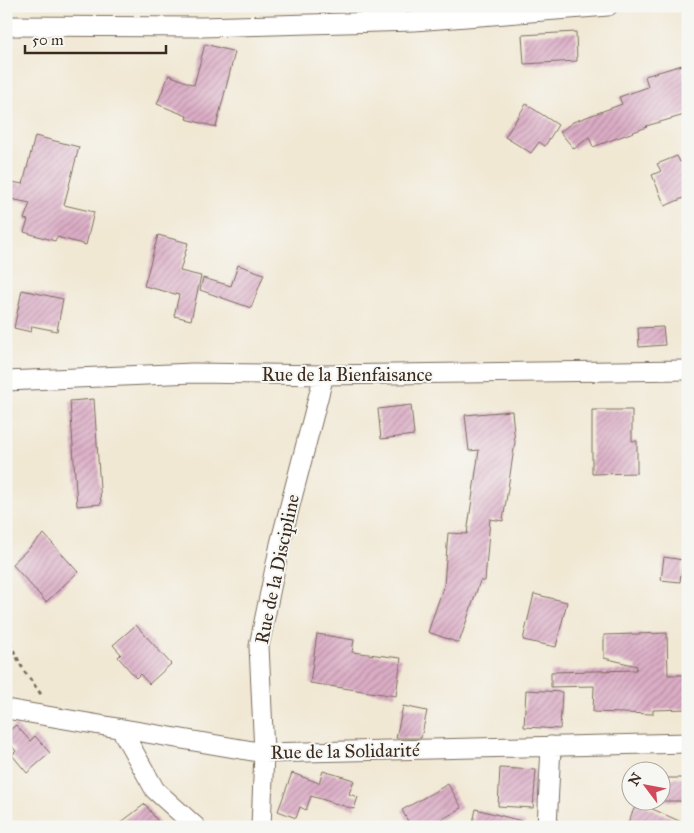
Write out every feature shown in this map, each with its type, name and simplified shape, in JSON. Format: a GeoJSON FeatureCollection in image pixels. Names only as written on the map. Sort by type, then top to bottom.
{"type":"FeatureCollection","features":[{"type":"Feature","properties":{"kind":"street"},"geometry":{"type":"LineString","coordinates":[[6,26],[202,27],[415,14],[608,6]]}},
{"type":"Feature","properties":{"kind":"street","name":"Rue de la Bienfaisance"},"geometry":{"type":"LineString","coordinates":[[6,381],[193,372],[324,375],[688,370]]}},
{"type":"Feature","properties":{"kind":"street","name":"Rue de la Discipline"},"geometry":{"type":"LineString","coordinates":[[261,827],[264,753],[259,646],[280,544],[324,375]]}},
{"type":"Feature","properties":{"kind":"street","name":"Rue de la Solidarité"},"geometry":{"type":"LineString","coordinates":[[6,709],[264,753],[688,742]]}},
{"type":"Feature","properties":{"kind":"street"},"geometry":{"type":"LineString","coordinates":[[121,729],[155,790],[196,827]]}},
{"type":"Feature","properties":{"kind":"street"},"geometry":{"type":"LineString","coordinates":[[547,827],[551,746]]}},
{"type":"Feature","properties":{"kind":"path"},"geometry":{"type":"LineString","coordinates":[[6,636],[24,671],[57,718]]}},
{"type":"Feature","properties":{"kind":"building"},"geometry":{"type":"Polygon","coordinates":[[[576,32],[577,61],[524,64],[522,35],[576,32]]]}},
{"type":"Feature","properties":{"kind":"building"},"geometry":{"type":"Polygon","coordinates":[[[205,44],[235,52],[216,127],[186,119],[187,116],[157,104],[169,75],[194,85],[205,44]]]}},
{"type":"Feature","properties":{"kind":"building"},"geometry":{"type":"Polygon","coordinates":[[[682,65],[688,85],[688,114],[646,126],[593,147],[589,137],[574,149],[560,132],[573,122],[622,104],[619,97],[648,87],[645,76],[682,65]]]}},
{"type":"Feature","properties":{"kind":"building"},"geometry":{"type":"Polygon","coordinates":[[[526,104],[558,125],[545,146],[539,142],[531,153],[505,137],[526,104]]]}},
{"type":"Feature","properties":{"kind":"building"},"geometry":{"type":"Polygon","coordinates":[[[35,136],[79,147],[64,205],[94,212],[86,245],[57,237],[55,241],[24,232],[28,220],[24,219],[30,203],[6,198],[6,181],[23,184],[35,136]]]}},
{"type":"Feature","properties":{"kind":"building"},"geometry":{"type":"Polygon","coordinates":[[[677,156],[680,162],[688,159],[688,196],[665,206],[652,175],[661,171],[657,164],[677,156]]]}},
{"type":"Feature","properties":{"kind":"building"},"geometry":{"type":"Polygon","coordinates":[[[158,235],[188,243],[180,271],[201,276],[191,320],[174,316],[179,295],[144,286],[158,235]]]}},
{"type":"Feature","properties":{"kind":"building"},"geometry":{"type":"Polygon","coordinates":[[[238,265],[264,274],[251,308],[200,290],[203,278],[231,286],[238,265]]]}},
{"type":"Feature","properties":{"kind":"building"},"geometry":{"type":"Polygon","coordinates":[[[22,290],[63,299],[57,331],[32,326],[31,332],[14,328],[22,290]]]}},
{"type":"Feature","properties":{"kind":"building"},"geometry":{"type":"Polygon","coordinates":[[[663,327],[665,345],[639,347],[638,328],[663,327]]]}},
{"type":"Feature","properties":{"kind":"building"},"geometry":{"type":"Polygon","coordinates":[[[94,399],[101,504],[77,506],[70,401],[94,399]]]}},
{"type":"Feature","properties":{"kind":"building"},"geometry":{"type":"Polygon","coordinates":[[[411,405],[414,435],[381,439],[378,409],[411,405]]]}},
{"type":"Feature","properties":{"kind":"building"},"geometry":{"type":"Polygon","coordinates":[[[592,410],[632,410],[632,441],[637,441],[637,473],[592,474],[592,410]]]}},
{"type":"Feature","properties":{"kind":"building"},"geometry":{"type":"Polygon","coordinates":[[[512,411],[515,442],[503,521],[490,519],[485,581],[480,581],[459,643],[428,632],[444,585],[448,533],[467,534],[479,450],[469,451],[465,415],[512,411]]]}},
{"type":"Feature","properties":{"kind":"building"},"geometry":{"type":"Polygon","coordinates":[[[44,534],[78,572],[46,602],[12,564],[44,534]]]}},
{"type":"Feature","properties":{"kind":"building"},"geometry":{"type":"Polygon","coordinates":[[[664,557],[683,560],[680,582],[661,580],[664,557]]]}},
{"type":"Feature","properties":{"kind":"building"},"geometry":{"type":"Polygon","coordinates":[[[534,594],[567,602],[556,647],[523,640],[534,594]]]}},
{"type":"Feature","properties":{"kind":"building"},"geometry":{"type":"Polygon","coordinates":[[[136,625],[171,664],[149,684],[140,674],[136,678],[118,657],[121,654],[113,645],[136,625]]]}},
{"type":"Feature","properties":{"kind":"building"},"geometry":{"type":"Polygon","coordinates":[[[667,633],[668,675],[688,675],[688,709],[653,710],[653,714],[593,712],[594,686],[551,687],[551,672],[636,670],[637,666],[604,658],[604,635],[667,633]]]}},
{"type":"Feature","properties":{"kind":"building"},"geometry":{"type":"Polygon","coordinates":[[[317,634],[354,640],[352,652],[401,658],[396,696],[310,683],[317,634]]]}},
{"type":"Feature","properties":{"kind":"building"},"geometry":{"type":"Polygon","coordinates":[[[526,690],[562,692],[560,729],[524,727],[526,690]]]}},
{"type":"Feature","properties":{"kind":"building"},"geometry":{"type":"Polygon","coordinates":[[[403,706],[427,711],[421,738],[396,738],[403,706]]]}},
{"type":"Feature","properties":{"kind":"building"},"geometry":{"type":"Polygon","coordinates":[[[16,725],[30,741],[35,736],[50,753],[27,773],[12,755],[16,751],[6,740],[6,733],[16,725]]]}},
{"type":"Feature","properties":{"kind":"building"},"geometry":{"type":"Polygon","coordinates":[[[500,768],[536,770],[533,808],[498,806],[500,768]]]}},
{"type":"Feature","properties":{"kind":"building"},"geometry":{"type":"Polygon","coordinates":[[[323,771],[354,780],[349,794],[358,797],[354,809],[311,796],[306,810],[300,807],[296,818],[278,811],[292,773],[319,783],[323,771]]]}},
{"type":"Feature","properties":{"kind":"building"},"geometry":{"type":"Polygon","coordinates":[[[672,778],[688,778],[688,801],[672,801],[672,778]]]}},
{"type":"Feature","properties":{"kind":"building"},"geometry":{"type":"Polygon","coordinates":[[[448,784],[462,808],[428,827],[411,827],[402,810],[448,784]]]}},
{"type":"Feature","properties":{"kind":"building"},"geometry":{"type":"Polygon","coordinates":[[[145,804],[162,827],[115,827],[145,804]]]}},
{"type":"Feature","properties":{"kind":"building"},"geometry":{"type":"Polygon","coordinates":[[[476,809],[525,822],[524,827],[472,827],[476,809]]]}},
{"type":"Feature","properties":{"kind":"building"},"geometry":{"type":"Polygon","coordinates":[[[633,810],[655,810],[688,825],[688,827],[626,827],[633,810]]]}}]}
